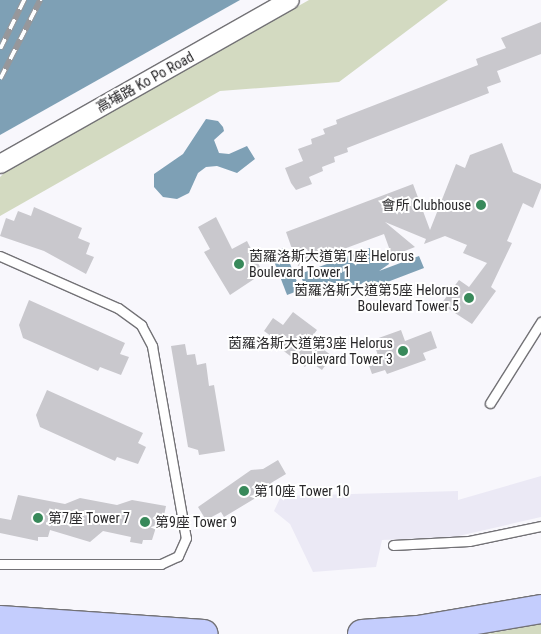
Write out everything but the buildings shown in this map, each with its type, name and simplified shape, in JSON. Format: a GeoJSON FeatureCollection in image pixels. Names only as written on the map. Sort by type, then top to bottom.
{"type":"FeatureCollection","features":[{"type":"Feature","properties":{"kind":"highway"},"geometry":{"type":"LineString","coordinates":[[362,634],[427,628],[541,609]]}},
{"type":"Feature","properties":{"kind":"highway"},"geometry":{"type":"LineString","coordinates":[[0,620],[204,634]]}},
{"type":"Feature","properties":{"kind":"street","name":"高埔路 Ko Po Road"},"geometry":{"type":"LineString","coordinates":[[0,164],[290,0]]}},
{"type":"Feature","properties":{"kind":"lane"},"geometry":{"type":"LineString","coordinates":[[0,256],[118,308],[142,325],[152,346],[186,538],[178,556],[161,564],[0,564]]}},
{"type":"Feature","properties":{"kind":"lane"},"geometry":{"type":"LineString","coordinates":[[490,403],[541,322]]}},
{"type":"Feature","properties":{"kind":"lane"},"geometry":{"type":"LineString","coordinates":[[393,545],[470,541],[541,526]]}},
{"type":"Feature","properties":{"kind":"shaded area"},"geometry":{"type":"Polygon","coordinates":[[[541,476],[541,517],[454,537],[382,540],[376,567],[313,572],[290,524],[274,511],[281,496],[458,491],[458,500],[541,476]]]}},
{"type":"Feature","properties":{"kind":"green space"},"geometry":{"type":"Polygon","coordinates":[[[309,0],[448,0],[339,82],[220,91],[0,216],[0,177],[6,171],[309,0]]]}},
{"type":"Feature","properties":{"kind":"green space"},"geometry":{"type":"Polygon","coordinates":[[[541,624],[541,634],[486,634],[541,624]]]}},
{"type":"Feature","properties":{"kind":"water"},"geometry":{"type":"Polygon","coordinates":[[[0,0],[240,0],[0,135],[0,0]]]}},
{"type":"Feature","properties":{"kind":"water"},"geometry":{"type":"Polygon","coordinates":[[[206,119],[218,121],[223,127],[224,131],[214,140],[219,153],[229,154],[247,146],[255,159],[237,173],[217,166],[206,167],[198,173],[189,193],[177,199],[163,197],[154,187],[154,174],[183,154],[206,119]]]}},
{"type":"Feature","properties":{"kind":"water"},"geometry":{"type":"Polygon","coordinates":[[[284,248],[300,290],[287,295],[271,253],[284,248]]]}},
{"type":"Feature","properties":{"kind":"water"},"geometry":{"type":"Polygon","coordinates":[[[370,248],[376,263],[387,259],[389,264],[379,271],[419,256],[424,268],[369,289],[366,282],[335,294],[333,288],[309,297],[300,274],[370,248]]]}},
{"type":"Feature","properties":{"kind":"railway"},"geometry":{"type":"LineString","coordinates":[[0,49],[24,0]]}},
{"type":"Feature","properties":{"kind":"railway"},"geometry":{"type":"LineString","coordinates":[[0,79],[40,0]]}},
{"type":"Feature","properties":{"kind":"place","name":"會所 Clubhouse"},"geometry":{"type":"Point","coordinates":[481,205]}},
{"type":"Feature","properties":{"kind":"place","name":"茵羅洛斯大道第1座 Helorus Boulevard Tower 1"},"geometry":{"type":"Point","coordinates":[239,264]}},
{"type":"Feature","properties":{"kind":"place","name":"茵羅洛斯大道第5座 Helorus Boulevard Tower 5"},"geometry":{"type":"Point","coordinates":[469,298]}},
{"type":"Feature","properties":{"kind":"place","name":"茵羅洛斯大道第3座 Helorus Boulevard Tower 3"},"geometry":{"type":"Point","coordinates":[403,351]}},
{"type":"Feature","properties":{"kind":"place","name":"第10座 Tower 10"},"geometry":{"type":"Point","coordinates":[244,491]}},
{"type":"Feature","properties":{"kind":"place","name":"第7座 Tower 7"},"geometry":{"type":"Point","coordinates":[38,518]}},
{"type":"Feature","properties":{"kind":"place","name":"第9座 Tower 9"},"geometry":{"type":"Point","coordinates":[145,522]}}]}
